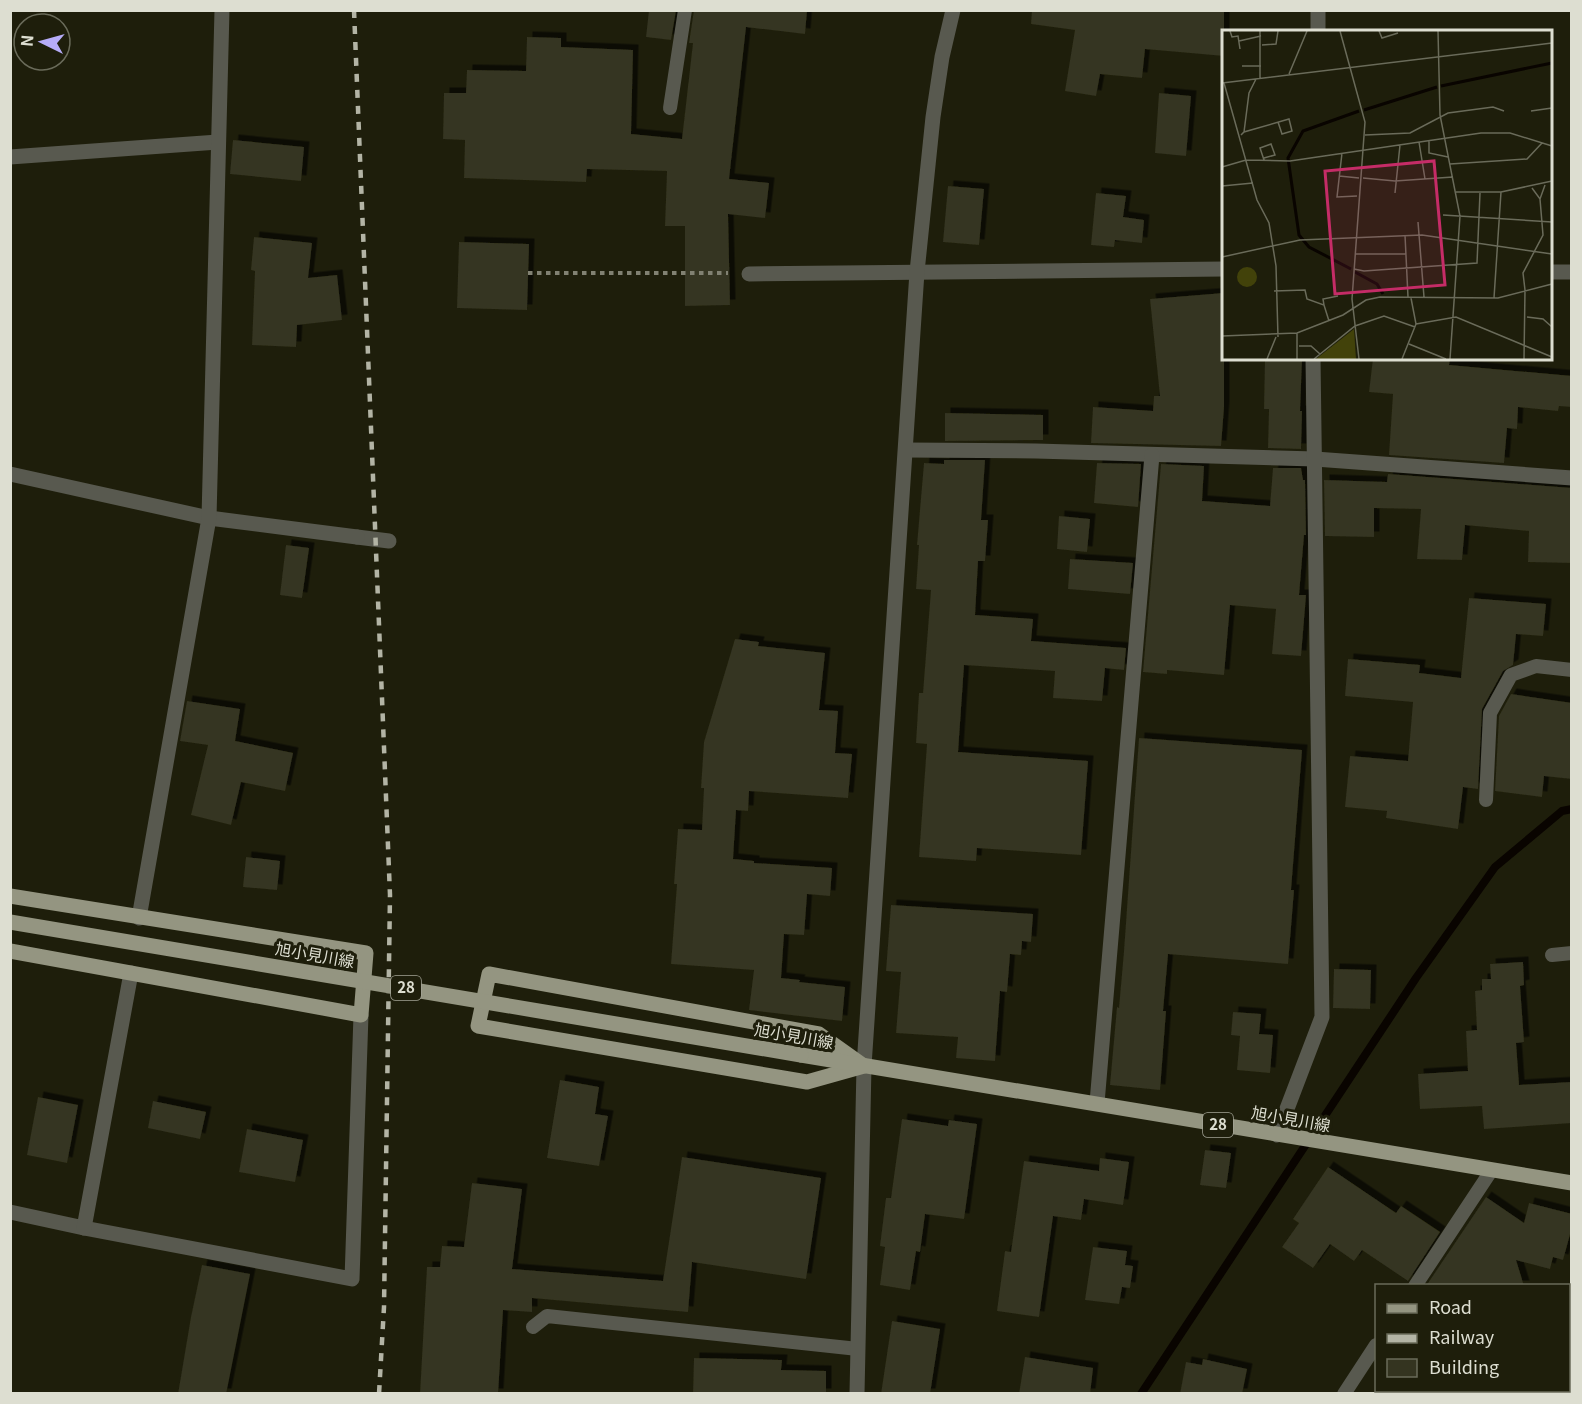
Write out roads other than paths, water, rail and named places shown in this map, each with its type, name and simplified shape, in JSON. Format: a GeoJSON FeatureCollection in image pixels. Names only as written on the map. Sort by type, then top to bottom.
{"type":"FeatureCollection","features":[{"type":"Feature","properties":{"kind":"main road"},"geometry":{"type":"LineString","coordinates":[[10,896],[366,952],[361,1015],[10,951]]}},
{"type":"Feature","properties":{"kind":"main road","name":"旭小見川線"},"geometry":{"type":"LineString","coordinates":[[10,921],[1572,1183]]}},
{"type":"Feature","properties":{"kind":"main road"},"geometry":{"type":"LineString","coordinates":[[489,974],[819,1034],[864,1066],[807,1082],[478,1026],[489,974]]}},
{"type":"Feature","properties":{"kind":"street"},"geometry":{"type":"LineString","coordinates":[[139,918],[209,518],[222,10]]}},
{"type":"Feature","properties":{"kind":"street"},"geometry":{"type":"LineString","coordinates":[[857,1394],[864,1066],[917,272],[933,117],[942,57],[953,10]]}},
{"type":"Feature","properties":{"kind":"street"},"geometry":{"type":"LineString","coordinates":[[1318,10],[1318,30]]}},
{"type":"Feature","properties":{"kind":"street"},"geometry":{"type":"LineString","coordinates":[[10,157],[218,142]]}},
{"type":"Feature","properties":{"kind":"street"},"geometry":{"type":"LineString","coordinates":[[749,274],[1222,269]]}},
{"type":"Feature","properties":{"kind":"street"},"geometry":{"type":"LineString","coordinates":[[1552,272],[1572,272]]}},
{"type":"Feature","properties":{"kind":"street"},"geometry":{"type":"LineString","coordinates":[[1277,1135],[1322,1017],[1313,360]]}},
{"type":"Feature","properties":{"kind":"street"},"geometry":{"type":"LineString","coordinates":[[906,450],[1036,451],[1315,459],[1572,478]]}},
{"type":"Feature","properties":{"kind":"street"},"geometry":{"type":"LineString","coordinates":[[1097,1103],[1152,455]]}},
{"type":"Feature","properties":{"kind":"street"},"geometry":{"type":"LineString","coordinates":[[10,474],[209,518],[389,541]]}},
{"type":"Feature","properties":{"kind":"street"},"geometry":{"type":"LineString","coordinates":[[84,1228],[131,973]]}},
{"type":"Feature","properties":{"kind":"street"},"geometry":{"type":"LineString","coordinates":[[10,1212],[352,1280],[361,1015]]}},
{"type":"Feature","properties":{"kind":"lane"},"geometry":{"type":"LineString","coordinates":[[670,108],[685,10]]}},
{"type":"Feature","properties":{"kind":"lane"},"geometry":{"type":"LineString","coordinates":[[1486,800],[1490,713],[1511,675],[1536,666],[1572,670]]}},
{"type":"Feature","properties":{"kind":"lane"},"geometry":{"type":"LineString","coordinates":[[1552,955],[1572,953]]}},
{"type":"Feature","properties":{"kind":"lane"},"geometry":{"type":"LineString","coordinates":[[1416,1284],[1491,1171]]}},
{"type":"Feature","properties":{"kind":"lane"},"geometry":{"type":"LineString","coordinates":[[533,1327],[547,1316],[858,1349]]}},
{"type":"Feature","properties":{"kind":"lane"},"geometry":{"type":"LineString","coordinates":[[1344,1394],[1375,1348]]}},
{"type":"Feature","properties":{"kind":"waterway"},"geometry":{"type":"LineString","coordinates":[[1141,1394],[1416,978],[1495,867],[1562,811],[1572,809]]}},
{"type":"Feature","properties":{"kind":"railway"},"geometry":{"type":"LineString","coordinates":[[354,10],[390,895],[384,1307],[379,1394]]}}]}
